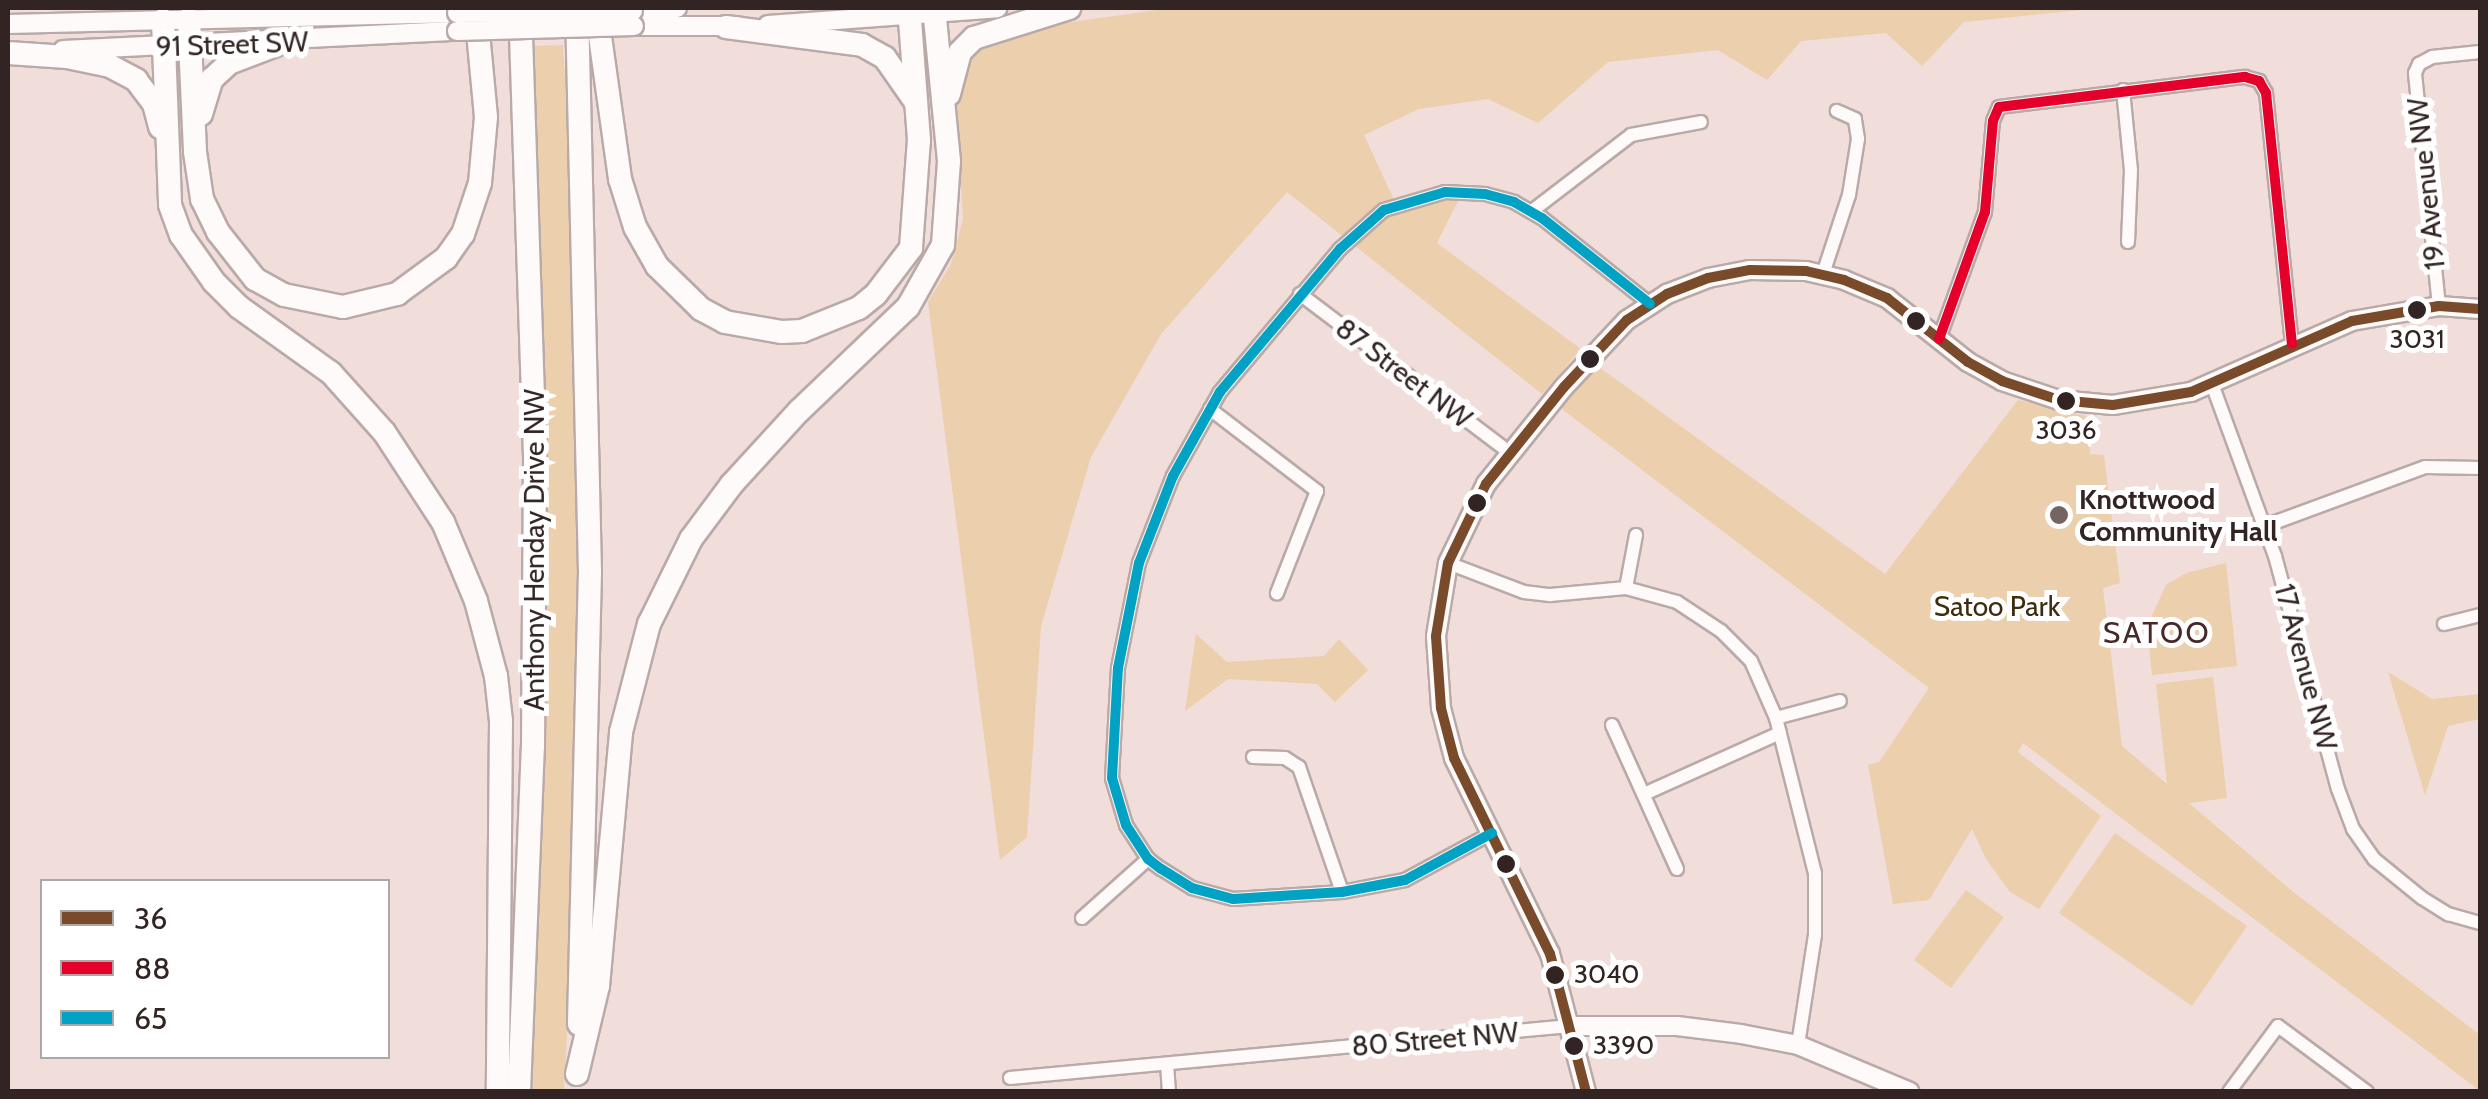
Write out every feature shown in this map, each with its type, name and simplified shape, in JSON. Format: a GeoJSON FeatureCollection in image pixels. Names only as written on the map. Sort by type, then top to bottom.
{"type":"FeatureCollection","features":[{"type":"Feature","properties":{"kind":"highway","name":"Anthony Henday Drive NW"},"geometry":{"type":"LineString","coordinates":[[516,8],[524,68],[535,457],[533,747],[519,1092]]}},
{"type":"Feature","properties":{"kind":"highway","name":"Anthony Henday Drive NW"},"geometry":{"type":"LineString","coordinates":[[576,1083],[590,572],[577,8]]}},
{"type":"Feature","properties":{"kind":"highway"},"geometry":{"type":"LineString","coordinates":[[596,8],[612,144],[635,227],[676,287],[725,322],[754,330],[802,332],[859,308],[876,294],[911,248],[919,140],[910,12]]}},
{"type":"Feature","properties":{"kind":"highway"},"geometry":{"type":"LineString","coordinates":[[946,137],[952,74],[960,52],[974,38],[1001,26],[1069,8]]}},
{"type":"Feature","properties":{"kind":"highway"},"geometry":{"type":"LineString","coordinates":[[576,1083],[598,986],[621,732],[648,624],[691,539],[732,484],[798,412],[908,308],[928,279],[943,246],[949,208],[934,11]]}},
{"type":"Feature","properties":{"kind":"highway"},"geometry":{"type":"LineString","coordinates":[[189,19],[202,199],[218,232],[256,279],[284,294],[342,308],[397,294],[446,258],[474,208],[486,117],[463,17]]}},
{"type":"Feature","properties":{"kind":"highway"},"geometry":{"type":"LineString","coordinates":[[163,20],[170,205],[196,260],[238,307],[331,374],[384,432],[442,522],[476,602],[496,676],[501,721],[498,1092]]}},
{"type":"Feature","properties":{"kind":"highway"},"geometry":{"type":"LineString","coordinates":[[726,26],[862,45],[885,58],[917,104]]}},
{"type":"Feature","properties":{"kind":"highway"},"geometry":{"type":"LineString","coordinates":[[196,152],[202,99],[212,79],[229,62],[284,42]]}},
{"type":"Feature","properties":{"kind":"highway"},"geometry":{"type":"LineString","coordinates":[[8,52],[67,57],[110,66],[136,80],[154,104],[168,165]]}},
{"type":"Feature","properties":{"kind":"street"},"geometry":{"type":"LineString","coordinates":[[634,19],[678,8]]}},
{"type":"Feature","properties":{"kind":"street"},"geometry":{"type":"LineString","coordinates":[[463,17],[634,19],[726,26],[997,8]]}},
{"type":"Feature","properties":{"kind":"street","name":"91 Street SW"},"geometry":{"type":"LineString","coordinates":[[8,24],[463,17]]}},
{"type":"Feature","properties":{"kind":"street","name":"91 Street SW"},"geometry":{"type":"LineString","coordinates":[[8,52],[284,42],[463,17]]}},
{"type":"Feature","properties":{"kind":"street","name":"19 Avenue NW"},"geometry":{"type":"LineString","coordinates":[[2438,306],[2414,77],[2419,64],[2432,57],[2480,52]]}},
{"type":"Feature","properties":{"kind":"street"},"geometry":{"type":"LineString","coordinates":[[1940,339],[1985,212],[1993,121],[1999,106],[2238,77],[2258,81],[2266,93],[2292,344]]}},
{"type":"Feature","properties":{"kind":"street"},"geometry":{"type":"LineString","coordinates":[[2123,90],[2132,170],[2128,242]]}},
{"type":"Feature","properties":{"kind":"street"},"geometry":{"type":"LineString","coordinates":[[1823,274],[1849,195],[1858,139],[1855,120],[1837,112]]}},
{"type":"Feature","properties":{"kind":"street"},"geometry":{"type":"LineString","coordinates":[[1532,212],[1631,135],[1701,122]]}},
{"type":"Feature","properties":{"kind":"street"},"geometry":{"type":"LineString","coordinates":[[1492,833],[1405,880],[1342,892],[1233,899],[1184,885],[1148,858],[1126,825],[1117,802],[1112,768],[1114,705],[1130,597],[1164,496],[1210,409],[1300,294],[1363,225],[1409,199],[1468,192],[1500,198],[1532,212],[1650,304]]}},
{"type":"Feature","properties":{"kind":"street"},"geometry":{"type":"LineString","coordinates":[[1586,1092],[1550,954],[1454,758],[1440,708],[1436,636],[1448,563],[1466,519],[1509,452],[1596,351],[1650,304],[1728,273],[1772,268],[1823,274],[1887,298],[1986,373],[2059,400],[2098,405],[2150,403],[2212,384],[2292,344],[2362,318],[2438,306],[2480,308]]}},
{"type":"Feature","properties":{"kind":"street","name":"87 Street NW"},"geometry":{"type":"LineString","coordinates":[[1300,294],[1509,452]]}},
{"type":"Feature","properties":{"kind":"street","name":"17 Avenue NW"},"geometry":{"type":"LineString","coordinates":[[2212,384],[2265,526],[2349,821],[2379,864],[2448,914],[2480,923]]}},
{"type":"Feature","properties":{"kind":"street"},"geometry":{"type":"LineString","coordinates":[[1210,409],[1317,492],[1277,593]]}},
{"type":"Feature","properties":{"kind":"street"},"geometry":{"type":"LineString","coordinates":[[2265,526],[2425,467],[2480,468]]}},
{"type":"Feature","properties":{"kind":"street"},"geometry":{"type":"LineString","coordinates":[[1626,588],[1636,535]]}},
{"type":"Feature","properties":{"kind":"street"},"geometry":{"type":"LineString","coordinates":[[1448,563],[1524,592],[1550,595],[1626,588],[1678,602],[1721,631],[1751,662],[1776,718],[1807,830],[1816,890],[1815,935],[1798,1045]]}},
{"type":"Feature","properties":{"kind":"street"},"geometry":{"type":"LineString","coordinates":[[2444,624],[2480,615]]}},
{"type":"Feature","properties":{"kind":"street"},"geometry":{"type":"LineString","coordinates":[[1776,718],[1840,701]]}},
{"type":"Feature","properties":{"kind":"street"},"geometry":{"type":"LineString","coordinates":[[1612,725],[1677,868]]}},
{"type":"Feature","properties":{"kind":"street"},"geometry":{"type":"LineString","coordinates":[[1644,794],[1780,733]]}},
{"type":"Feature","properties":{"kind":"street"},"geometry":{"type":"LineString","coordinates":[[1253,757],[1285,758],[1299,767],[1342,892]]}},
{"type":"Feature","properties":{"kind":"street"},"geometry":{"type":"LineString","coordinates":[[1082,918],[1148,858]]}},
{"type":"Feature","properties":{"kind":"street","name":"80 Street NW"},"geometry":{"type":"LineString","coordinates":[[1010,1078],[1570,1026],[1677,1026],[1798,1045],[1910,1092]]}},
{"type":"Feature","properties":{"kind":"street"},"geometry":{"type":"LineString","coordinates":[[2229,1092],[2278,1026],[2367,1092]]}},
{"type":"Feature","properties":{"kind":"street"},"geometry":{"type":"LineString","coordinates":[[1166,1064],[1169,1092]]}},
{"type":"Feature","properties":{"kind":"green space"},"geometry":{"type":"Polygon","coordinates":[[[1171,8],[2101,8],[1964,22],[1922,66],[1886,33],[1801,41],[1767,80],[1718,50],[1608,62],[1538,123],[1488,99],[1419,109],[1364,135],[1400,213],[1415,205],[1459,199],[1437,243],[1581,349],[1542,394],[1287,192],[1161,334],[1091,457],[1041,626],[1027,837],[1000,860],[928,302],[951,264],[963,219],[955,88],[970,52],[1009,31],[1171,8]]]}},
{"type":"Feature","properties":{"kind":"green space"},"geometry":{"type":"Polygon","coordinates":[[[563,45],[573,207],[580,683],[573,920],[564,1091],[525,1092],[531,46],[563,45]]]}},
{"type":"Feature","properties":{"kind":"green space","name":"Satoo Park"},"geometry":{"type":"Polygon","coordinates":[[[1599,367],[1885,574],[2018,400],[2090,417],[2090,454],[2104,455],[2120,583],[2103,588],[2122,746],[2167,784],[2156,684],[2213,677],[2227,798],[2189,803],[2292,891],[2480,1035],[2480,1091],[2023,743],[2018,752],[2101,816],[2039,909],[2010,892],[1986,859],[1972,829],[1929,900],[1893,904],[1868,765],[1879,762],[1929,688],[1558,406],[1599,367]]]}},
{"type":"Feature","properties":{"kind":"green space"},"geometry":{"type":"Polygon","coordinates":[[[2226,563],[2237,666],[2152,675],[2147,626],[2166,585],[2186,573],[2226,563]]]}},
{"type":"Feature","properties":{"kind":"green space"},"geometry":{"type":"Polygon","coordinates":[[[1196,634],[1227,662],[1324,656],[1339,639],[1368,670],[1335,702],[1317,684],[1228,679],[1185,711],[1196,634]]]}},
{"type":"Feature","properties":{"kind":"green space"},"geometry":{"type":"Polygon","coordinates":[[[2388,672],[2432,699],[2480,694],[2480,719],[2448,726],[2425,795],[2388,672]]]}},
{"type":"Feature","properties":{"kind":"green space"},"geometry":{"type":"Polygon","coordinates":[[[2115,833],[2247,926],[2192,1006],[2059,913],[2115,833]]]}},
{"type":"Feature","properties":{"kind":"green space"},"geometry":{"type":"Polygon","coordinates":[[[1966,890],[2004,917],[1951,988],[1914,960],[1966,890]]]}},
{"type":"Feature","properties":{"kind":"transit line","name":"88"},"geometry":{"type":"LineString","coordinates":[[1939,339],[1985,212],[1993,121],[1999,107],[2245,77],[2259,81],[2266,93],[2292,344]]}},
{"type":"Feature","properties":{"kind":"transit line","name":"65"},"geometry":{"type":"LineString","coordinates":[[1492,833],[1405,880],[1342,892],[1233,899],[1192,888],[1161,869],[1148,859],[1126,825],[1112,778],[1118,668],[1139,563],[1173,476],[1220,392],[1340,249],[1384,210],[1445,192],[1485,194],[1514,202],[1542,218],[1650,304]]}},
{"type":"Feature","properties":{"kind":"transit line","name":"36"},"geometry":{"type":"LineString","coordinates":[[1586,1092],[1550,954],[1454,758],[1441,708],[1436,636],[1448,563],[1486,484],[1564,387],[1627,320],[1667,294],[1708,278],[1750,270],[1806,271],[1844,280],[1887,298],[1968,362],[2002,381],[2059,400],[2113,405],[2191,392],[2352,321],[2439,306],[2480,309]]}},
{"type":"Feature","properties":{"kind":"place","name":"3031"},"geometry":{"type":"Point","coordinates":[2417,310]}},
{"type":"Feature","properties":{"kind":"place","name":"3036"},"geometry":{"type":"Point","coordinates":[2066,401]}},
{"type":"Feature","properties":{"kind":"place","name":"Knottwood Community Hall"},"geometry":{"type":"Point","coordinates":[2059,515]}},
{"type":"Feature","properties":{"kind":"place","name":"3040"},"geometry":{"type":"Point","coordinates":[1555,975]}},
{"type":"Feature","properties":{"kind":"place","name":"3390"},"geometry":{"type":"Point","coordinates":[1574,1046]}},
{"type":"Feature","properties":{"kind":"district","name":"SATOO"},"geometry":{"type":"Point","coordinates":[2157,633]}}]}
